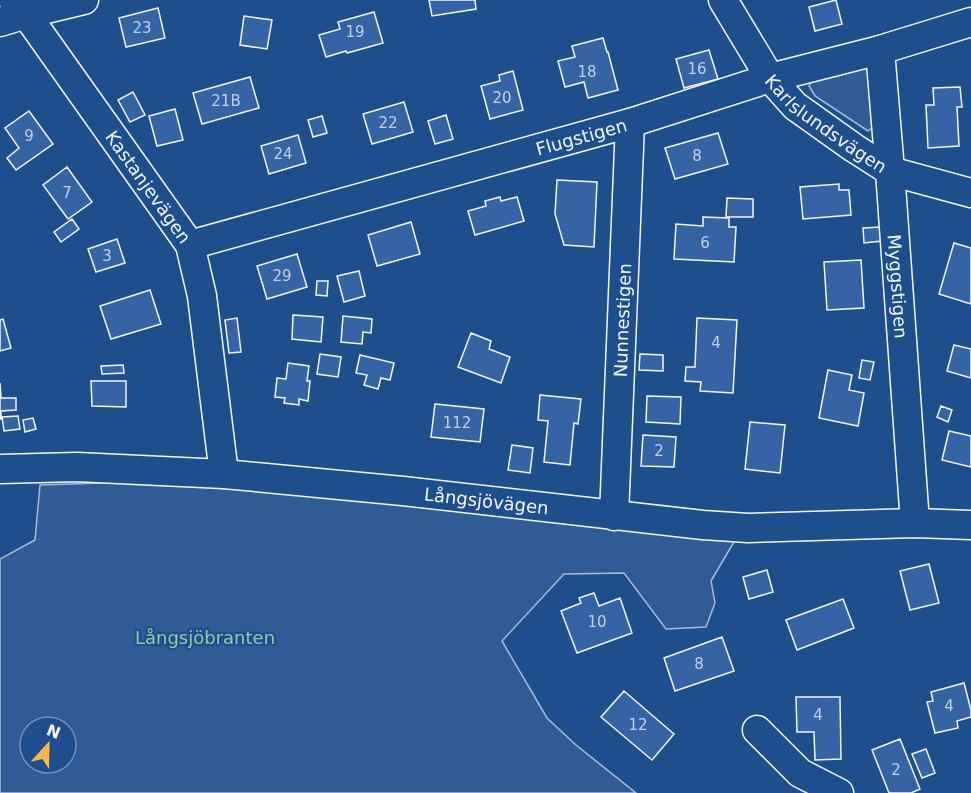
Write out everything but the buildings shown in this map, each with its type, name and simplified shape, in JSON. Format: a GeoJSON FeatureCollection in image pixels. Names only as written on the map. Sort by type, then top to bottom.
{"type":"FeatureCollection","features":[{"type":"Feature","properties":{"kind":"street"},"geometry":{"type":"LineString","coordinates":[[13,12],[84,0]]}},
{"type":"Feature","properties":{"kind":"street","name":"Karlslundsvägen"},"geometry":{"type":"LineString","coordinates":[[723,0],[770,78],[795,106],[890,171],[971,193]]}},
{"type":"Feature","properties":{"kind":"street","name":"Kastanjevägen"},"geometry":{"type":"LineString","coordinates":[[13,12],[190,245],[202,296],[224,474]]}},
{"type":"Feature","properties":{"kind":"street","name":"Flugstigen"},"geometry":{"type":"LineString","coordinates":[[190,245],[630,123],[770,78],[880,50],[971,22]]}},
{"type":"Feature","properties":{"kind":"street","name":"Myggstigen"},"geometry":{"type":"LineString","coordinates":[[880,50],[915,523]]}},
{"type":"Feature","properties":{"kind":"street","name":"Nunnestigen"},"geometry":{"type":"LineString","coordinates":[[614,516],[630,123]]}},
{"type":"Feature","properties":{"kind":"street","name":"Långsjövägen"},"geometry":{"type":"LineString","coordinates":[[0,469],[77,467],[224,474],[748,528],[915,523],[971,525]]}},
{"type":"Feature","properties":{"kind":"street"},"geometry":{"type":"LineString","coordinates":[[757,730],[800,773],[839,793]]}},
{"type":"Feature","properties":{"kind":"green space"},"geometry":{"type":"Polygon","coordinates":[[[865,66],[874,73],[878,122],[868,131],[815,96],[809,86],[813,77],[865,66]]]}},
{"type":"Feature","properties":{"kind":"green space","name":"Långsjöbranten"},"geometry":{"type":"Polygon","coordinates":[[[223,479],[738,535],[711,581],[715,603],[706,627],[666,629],[624,573],[564,574],[502,641],[547,718],[576,745],[636,793],[0,793],[0,559],[35,540],[40,485],[223,479]]]}}]}
